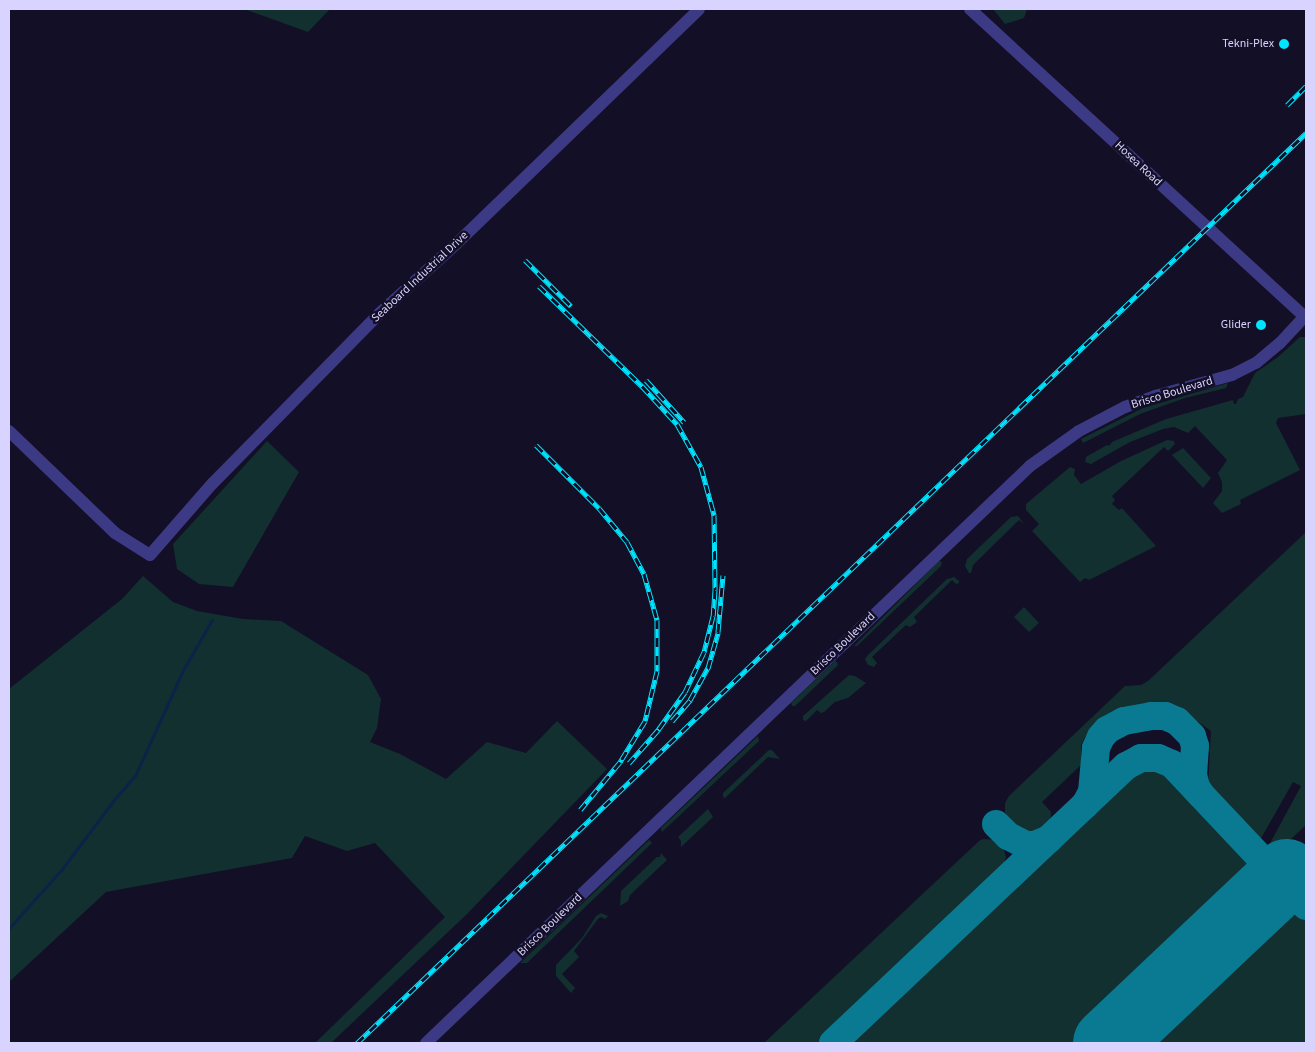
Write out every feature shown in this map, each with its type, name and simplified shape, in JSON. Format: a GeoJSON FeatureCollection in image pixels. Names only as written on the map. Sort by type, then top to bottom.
{"type":"FeatureCollection","features":[{"type":"Feature","properties":{"kind":"street","name":"Seaboard Industrial Drive"},"geometry":{"type":"LineString","coordinates":[[9,431],[115,533],[150,555],[212,484],[375,318],[455,245],[699,9]]}},
{"type":"Feature","properties":{"kind":"street","name":"Hosea Road"},"geometry":{"type":"LineString","coordinates":[[970,9],[1305,318]]}},
{"type":"Feature","properties":{"kind":"street","name":"Brisco Boulevard"},"geometry":{"type":"LineString","coordinates":[[426,1043],[1030,466],[1079,431],[1125,407],[1155,396],[1224,377],[1256,363],[1280,343],[1305,318]]}},
{"type":"Feature","properties":{"kind":"green space"},"geometry":{"type":"Polygon","coordinates":[[[244,9],[330,9],[308,32],[244,9]]]}},
{"type":"Feature","properties":{"kind":"green space"},"geometry":{"type":"Polygon","coordinates":[[[993,9],[1027,9],[1024,18],[1005,24],[993,9]]]}},
{"type":"Feature","properties":{"kind":"green space"},"geometry":{"type":"Polygon","coordinates":[[[1300,337],[1306,337],[1306,414],[1278,418],[1276,423],[1300,470],[1240,500],[1241,504],[1222,513],[1213,503],[1222,491],[1222,482],[1218,473],[1227,460],[1195,426],[1188,433],[1174,427],[1163,429],[1130,442],[1091,464],[1085,462],[1086,457],[1107,445],[1109,446],[1112,442],[1166,419],[1233,400],[1234,404],[1236,404],[1238,399],[1243,397],[1255,373],[1278,357],[1300,337]]]}},
{"type":"Feature","properties":{"kind":"green space"},"geometry":{"type":"Polygon","coordinates":[[[1228,383],[1226,388],[1185,398],[1140,414],[1083,443],[1081,439],[1143,408],[1228,383]]]}},
{"type":"Feature","properties":{"kind":"green space"},"geometry":{"type":"Polygon","coordinates":[[[1167,440],[1174,441],[1175,444],[1168,451],[1164,447],[1112,496],[1115,500],[1112,504],[1119,510],[1122,508],[1156,546],[1089,580],[1085,578],[1080,582],[1032,531],[1039,524],[1026,510],[1026,504],[1070,467],[1075,469],[1074,475],[1081,484],[1121,461],[1167,440]]]}},
{"type":"Feature","properties":{"kind":"green space"},"geometry":{"type":"Polygon","coordinates":[[[267,441],[299,472],[233,587],[199,584],[177,569],[173,544],[267,441]]]}},
{"type":"Feature","properties":{"kind":"green space"},"geometry":{"type":"Polygon","coordinates":[[[1183,448],[1211,478],[1203,488],[1172,455],[1183,448]]]}},
{"type":"Feature","properties":{"kind":"green space"},"geometry":{"type":"Polygon","coordinates":[[[1018,516],[1024,524],[1019,520],[973,565],[971,573],[969,573],[965,566],[967,559],[1011,517],[1018,516]]]}},
{"type":"Feature","properties":{"kind":"green space"},"geometry":{"type":"Polygon","coordinates":[[[1306,532],[1306,825],[1273,856],[1268,847],[1301,786],[1293,782],[1259,842],[1208,787],[1211,731],[1184,712],[1152,706],[1119,713],[1107,719],[1085,737],[1081,745],[1081,765],[1042,802],[1051,812],[1050,827],[1042,834],[1033,837],[1024,836],[1014,831],[1005,812],[1005,803],[1009,796],[1125,686],[1141,685],[1148,681],[1306,532]]]}},
{"type":"Feature","properties":{"kind":"green space"},"geometry":{"type":"Polygon","coordinates":[[[939,561],[942,562],[941,566],[857,646],[854,646],[939,561]]]}},
{"type":"Feature","properties":{"kind":"green space"},"geometry":{"type":"Polygon","coordinates":[[[143,576],[173,602],[197,611],[243,619],[281,621],[368,675],[381,699],[377,728],[370,742],[400,754],[446,779],[487,742],[526,753],[557,721],[607,769],[467,914],[331,1043],[315,1043],[445,917],[375,843],[347,851],[305,836],[292,858],[106,892],[9,982],[9,689],[122,599],[143,576]]]}},
{"type":"Feature","properties":{"kind":"green space"},"geometry":{"type":"Polygon","coordinates":[[[954,577],[959,583],[956,584],[952,580],[914,617],[917,622],[910,627],[906,625],[872,657],[877,663],[874,667],[868,665],[865,659],[868,655],[947,579],[954,577]]]}},
{"type":"Feature","properties":{"kind":"green space"},"geometry":{"type":"Polygon","coordinates":[[[1024,607],[1039,623],[1029,632],[1014,617],[1024,607]]]}},
{"type":"Feature","properties":{"kind":"green space"},"geometry":{"type":"Polygon","coordinates":[[[835,661],[838,665],[795,706],[792,706],[791,703],[835,661]]]}},
{"type":"Feature","properties":{"kind":"green space"},"geometry":{"type":"Polygon","coordinates":[[[849,675],[855,676],[866,683],[848,698],[835,702],[824,712],[821,713],[817,710],[806,721],[803,720],[803,716],[849,675]]]}},
{"type":"Feature","properties":{"kind":"green space"},"geometry":{"type":"Polygon","coordinates":[[[758,736],[759,741],[662,832],[661,828],[758,736]]]}},
{"type":"Feature","properties":{"kind":"green space"},"geometry":{"type":"Polygon","coordinates":[[[769,750],[772,750],[780,759],[768,757],[725,798],[723,797],[723,793],[769,750]]]}},
{"type":"Feature","properties":{"kind":"green space"},"geometry":{"type":"Polygon","coordinates":[[[1150,766],[1158,767],[1169,774],[1245,853],[1250,864],[1248,880],[1075,1043],[848,1043],[1136,771],[1150,766]]]}},
{"type":"Feature","properties":{"kind":"green space"},"geometry":{"type":"Polygon","coordinates":[[[708,809],[713,817],[681,847],[681,841],[678,837],[708,809]]]}},
{"type":"Feature","properties":{"kind":"green space"},"geometry":{"type":"Polygon","coordinates":[[[983,839],[997,840],[1003,847],[1006,857],[1002,871],[819,1043],[764,1043],[979,841],[983,839]]]}},
{"type":"Feature","properties":{"kind":"green space"},"geometry":{"type":"Polygon","coordinates":[[[649,840],[652,843],[527,963],[520,963],[649,840]]]}},
{"type":"Feature","properties":{"kind":"green space"},"geometry":{"type":"Polygon","coordinates":[[[661,853],[667,860],[630,895],[628,901],[620,906],[621,891],[657,857],[660,857],[661,853]]]}},
{"type":"Feature","properties":{"kind":"green space"},"geometry":{"type":"Polygon","coordinates":[[[601,913],[608,916],[605,919],[601,917],[598,919],[574,951],[579,957],[562,974],[575,988],[571,993],[556,976],[556,965],[582,938],[596,916],[601,913]]]}},
{"type":"Feature","properties":{"kind":"green space"},"geometry":{"type":"Polygon","coordinates":[[[1295,914],[1306,919],[1306,1043],[1143,1043],[1275,919],[1295,914]]]}},
{"type":"Feature","properties":{"kind":"waterway"},"geometry":{"type":"LineString","coordinates":[[9,928],[62,869],[113,801],[135,776],[183,670],[212,620]]}},
{"type":"Feature","properties":{"kind":"taxiway"},"geometry":{"type":"LineString","coordinates":[[1085,805],[1092,792],[1096,748],[1101,737],[1107,730],[1124,721],[1151,716],[1165,716],[1177,721],[1192,736],[1195,746],[1193,775],[1196,787],[1201,795]]}},
{"type":"Feature","properties":{"kind":"taxiway"},"geometry":{"type":"LineString","coordinates":[[833,1043],[1126,766],[1141,758],[1158,758],[1172,764],[1306,906]]}},
{"type":"Feature","properties":{"kind":"taxiway"},"geometry":{"type":"LineString","coordinates":[[996,824],[1008,836],[1026,845],[1035,845],[1049,839]]}},
{"type":"Feature","properties":{"kind":"runway"},"geometry":{"type":"LineString","coordinates":[[1108,1043],[1287,874]]}},
{"type":"Feature","properties":{"kind":"railway"},"geometry":{"type":"LineString","coordinates":[[1287,105],[1306,86]]}},
{"type":"Feature","properties":{"kind":"railway"},"geometry":{"type":"LineString","coordinates":[[357,1043],[1306,133]]}},
{"type":"Feature","properties":{"kind":"railway"},"geometry":{"type":"LineString","coordinates":[[525,260],[571,306]]}},
{"type":"Feature","properties":{"kind":"railway"},"geometry":{"type":"LineString","coordinates":[[539,286],[642,386],[677,424],[701,467],[714,515],[715,590],[713,616],[704,652],[685,692],[658,730],[629,763]]}},
{"type":"Feature","properties":{"kind":"railway"},"geometry":{"type":"LineString","coordinates":[[646,380],[684,422]]}},
{"type":"Feature","properties":{"kind":"railway"},"geometry":{"type":"LineString","coordinates":[[536,445],[599,508],[627,542],[644,574],[657,620],[657,671],[645,721],[620,762],[580,810]]}},
{"type":"Feature","properties":{"kind":"railway"},"geometry":{"type":"LineString","coordinates":[[672,721],[690,700],[708,668],[718,632],[723,575]]}},
{"type":"Feature","properties":{"kind":"place","name":"Tekni-Plex"},"geometry":{"type":"Point","coordinates":[1284,44]}},
{"type":"Feature","properties":{"kind":"place","name":"Glider"},"geometry":{"type":"Point","coordinates":[1261,325]}}]}
